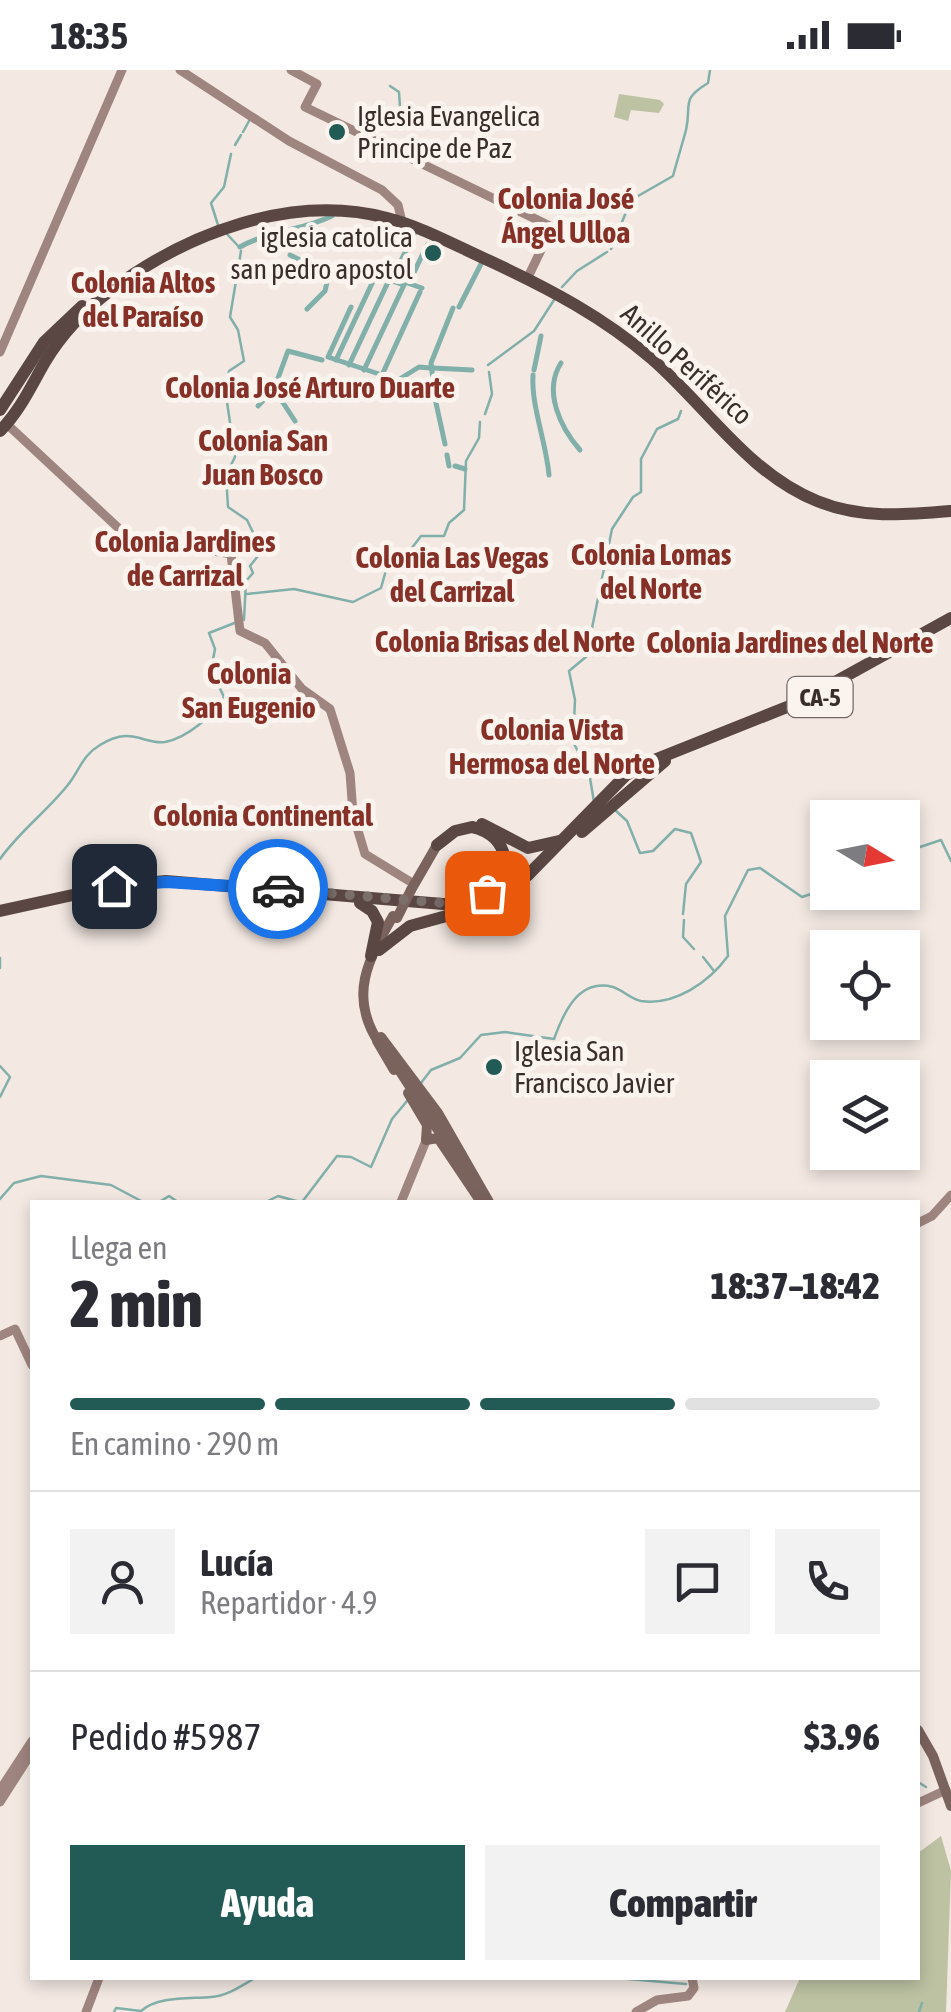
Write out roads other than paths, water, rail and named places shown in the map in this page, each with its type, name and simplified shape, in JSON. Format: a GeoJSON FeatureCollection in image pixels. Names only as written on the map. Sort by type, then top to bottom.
{"type":"FeatureCollection","features":[{"type":"Feature","properties":{"kind":"highway","name":"Anillo Periférico"},"geometry":{"type":"LineString","coordinates":[[3,426],[50,344],[82,306],[124,272],[249,214],[346,210],[402,220],[530,273],[583,300],[630,334],[766,463],[805,490],[870,508],[951,508]]}},
{"type":"Feature","properties":{"kind":"highway","name":"Anillo Periférico"},"geometry":{"type":"LineString","coordinates":[[3,426],[67,332],[129,278],[255,218],[335,214],[402,220],[557,292],[602,321],[673,378],[761,466],[802,495],[866,514],[951,508]]}},
{"type":"Feature","properties":{"kind":"highway"},"geometry":{"type":"LineString","coordinates":[[0,410],[44,342],[82,306]]}},
{"type":"Feature","properties":{"kind":"highway","name":"CA-5"},"geometry":{"type":"LineString","coordinates":[[0,914],[156,888],[472,909],[501,901],[524,888],[616,796],[626,776],[644,764],[821,691],[951,621]]}},
{"type":"Feature","properties":{"kind":"highway","name":"CA-5"},"geometry":{"type":"LineString","coordinates":[[0,914],[114,886],[166,882],[455,904],[480,901],[513,888],[616,796],[636,788],[670,758],[808,704],[951,621]]}},
{"type":"Feature","properties":{"kind":"highway"},"geometry":{"type":"LineString","coordinates":[[626,776],[624,787],[636,788]]}},
{"type":"Feature","properties":{"kind":"highway"},"geometry":{"type":"LineString","coordinates":[[437,845],[452,828],[470,822],[489,825],[534,848],[566,838]]}},
{"type":"Feature","properties":{"kind":"highway"},"geometry":{"type":"LineString","coordinates":[[437,845],[450,834],[472,827],[491,834],[504,851],[505,870],[498,884],[455,904]]}},
{"type":"Feature","properties":{"kind":"highway"},"geometry":{"type":"LineString","coordinates":[[360,903],[372,911],[378,922],[375,953]]}},
{"type":"Feature","properties":{"kind":"highway"},"geometry":{"type":"LineString","coordinates":[[375,953],[412,925],[472,909]]}},
{"type":"Feature","properties":{"kind":"main road"},"geometry":{"type":"LineString","coordinates":[[437,845],[375,953],[364,997],[379,1039],[430,1126],[426,1140],[438,1138],[484,1200]]}},
{"type":"Feature","properties":{"kind":"main road"},"geometry":{"type":"LineString","coordinates":[[379,1039],[484,1200]]}},
{"type":"Feature","properties":{"kind":"main road"},"geometry":{"type":"LineString","coordinates":[[379,1039],[438,1112],[484,1200]]}},
{"type":"Feature","properties":{"kind":"main road"},"geometry":{"type":"LineString","coordinates":[[920,1733],[934,1756],[951,1806]]}},
{"type":"Feature","properties":{"kind":"street"},"geometry":{"type":"LineString","coordinates":[[0,352],[122,70]]}},
{"type":"Feature","properties":{"kind":"street"},"geometry":{"type":"LineString","coordinates":[[180,70],[289,141],[382,190],[402,220]]}},
{"type":"Feature","properties":{"kind":"street"},"geometry":{"type":"LineString","coordinates":[[291,70],[317,84],[306,107],[552,227],[530,273]]}},
{"type":"Feature","properties":{"kind":"street"},"geometry":{"type":"LineString","coordinates":[[3,426],[127,536],[231,554],[244,635],[265,643],[302,688],[329,707],[350,773],[354,814],[365,854],[413,887]]}},
{"type":"Feature","properties":{"kind":"street"},"geometry":{"type":"LineString","coordinates":[[430,1126],[438,1112]]}},
{"type":"Feature","properties":{"kind":"street"},"geometry":{"type":"LineString","coordinates":[[402,1200],[426,1140]]}},
{"type":"Feature","properties":{"kind":"street"},"geometry":{"type":"LineString","coordinates":[[920,1222],[932,1216],[951,1196]]}},
{"type":"Feature","properties":{"kind":"street"},"geometry":{"type":"LineString","coordinates":[[0,1336],[15,1329],[30,1361]]}},
{"type":"Feature","properties":{"kind":"street"},"geometry":{"type":"LineString","coordinates":[[0,1790],[30,1743]]}},
{"type":"Feature","properties":{"kind":"street"},"geometry":{"type":"LineString","coordinates":[[0,1802],[30,1755]]}},
{"type":"Feature","properties":{"kind":"street"},"geometry":{"type":"LineString","coordinates":[[920,1802],[946,1790]]}},
{"type":"Feature","properties":{"kind":"street"},"geometry":{"type":"LineString","coordinates":[[86,2012],[98,1980]]}},
{"type":"Feature","properties":{"kind":"street"},"geometry":{"type":"LineString","coordinates":[[636,2012],[657,2000],[688,1996],[694,1988],[692,1980]]}},
{"type":"Feature","properties":{"kind":"waterway"},"geometry":{"type":"LineString","coordinates":[[611,249],[631,200],[673,176],[690,98],[708,83],[710,70]]}},
{"type":"Feature","properties":{"kind":"waterway"},"geometry":{"type":"LineString","coordinates":[[390,86],[399,92],[401,123],[406,126]]}},
{"type":"Feature","properties":{"kind":"waterway"},"geometry":{"type":"LineString","coordinates":[[243,132],[249,121]]}},
{"type":"Feature","properties":{"kind":"waterway"},"geometry":{"type":"LineString","coordinates":[[235,145],[241,135]]}},
{"type":"Feature","properties":{"kind":"waterway"},"geometry":{"type":"LineString","coordinates":[[218,225],[211,203],[224,187],[231,154]]}},
{"type":"Feature","properties":{"kind":"waterway"},"geometry":{"type":"LineString","coordinates":[[240,247],[332,216]]}},
{"type":"Feature","properties":{"kind":"waterway"},"geometry":{"type":"LineString","coordinates":[[393,277],[415,232]]}},
{"type":"Feature","properties":{"kind":"waterway"},"geometry":{"type":"LineString","coordinates":[[226,233],[240,248]]}},
{"type":"Feature","properties":{"kind":"waterway"},"geometry":{"type":"LineString","coordinates":[[409,283],[427,245]]}},
{"type":"Feature","properties":{"kind":"waterway"},"geometry":{"type":"LineString","coordinates":[[241,251],[230,317],[238,330],[244,361],[229,371],[225,388],[235,457],[226,475],[228,507],[247,520],[262,551],[250,566],[253,573],[246,581],[244,620]]}},
{"type":"Feature","properties":{"kind":"waterway"},"geometry":{"type":"LineString","coordinates":[[562,287],[577,271],[607,252]]}},
{"type":"Feature","properties":{"kind":"waterway"},"geometry":{"type":"LineString","coordinates":[[290,255],[310,265],[331,265],[325,291],[307,309]]}},
{"type":"Feature","properties":{"kind":"waterway"},"geometry":{"type":"LineString","coordinates":[[459,307],[482,262]]}},
{"type":"Feature","properties":{"kind":"waterway"},"geometry":{"type":"LineString","coordinates":[[387,276],[422,288]]}},
{"type":"Feature","properties":{"kind":"waterway"},"geometry":{"type":"LineString","coordinates":[[336,360],[375,277],[389,280],[349,365]]}},
{"type":"Feature","properties":{"kind":"waterway"},"geometry":{"type":"LineString","coordinates":[[364,370],[404,285],[395,282]]}},
{"type":"Feature","properties":{"kind":"waterway"},"geometry":{"type":"LineString","coordinates":[[351,307],[328,357],[382,375],[420,292]]}},
{"type":"Feature","properties":{"kind":"waterway"},"geometry":{"type":"LineString","coordinates":[[488,365],[534,331],[554,300]]}},
{"type":"Feature","properties":{"kind":"waterway"},"geometry":{"type":"LineString","coordinates":[[435,397],[431,363],[453,308]]}},
{"type":"Feature","properties":{"kind":"waterway"},"geometry":{"type":"LineString","coordinates":[[534,370],[541,336]]}},
{"type":"Feature","properties":{"kind":"waterway"},"geometry":{"type":"LineString","coordinates":[[258,406],[274,389],[288,351],[322,360]]}},
{"type":"Feature","properties":{"kind":"waterway"},"geometry":{"type":"LineString","coordinates":[[561,363],[554,385],[556,408],[580,450]]}},
{"type":"Feature","properties":{"kind":"waterway"},"geometry":{"type":"LineString","coordinates":[[395,382],[419,367],[430,368]]}},
{"type":"Feature","properties":{"kind":"waterway"},"geometry":{"type":"LineString","coordinates":[[433,368],[472,370]]}},
{"type":"Feature","properties":{"kind":"waterway"},"geometry":{"type":"LineString","coordinates":[[485,414],[492,394],[489,372]]}},
{"type":"Feature","properties":{"kind":"waterway"},"geometry":{"type":"LineString","coordinates":[[533,375],[549,475]]}},
{"type":"Feature","properties":{"kind":"waterway"},"geometry":{"type":"LineString","coordinates":[[274,389],[295,421]]}},
{"type":"Feature","properties":{"kind":"waterway"},"geometry":{"type":"LineString","coordinates":[[436,403],[445,444]]}},
{"type":"Feature","properties":{"kind":"waterway"},"geometry":{"type":"LineString","coordinates":[[589,643],[612,529],[633,497],[641,492],[641,459],[657,429],[678,419],[681,411]]}},
{"type":"Feature","properties":{"kind":"waterway"},"geometry":{"type":"LineString","coordinates":[[247,594],[294,589],[353,602],[381,588],[388,563],[402,561],[421,536],[444,536],[449,523],[464,510],[466,461],[479,438],[480,422]]}},
{"type":"Feature","properties":{"kind":"waterway"},"geometry":{"type":"LineString","coordinates":[[447,455],[449,466]]}},
{"type":"Feature","properties":{"kind":"waterway"},"geometry":{"type":"LineString","coordinates":[[455,466],[465,469]]}},
{"type":"Feature","properties":{"kind":"waterway"},"geometry":{"type":"LineString","coordinates":[[0,859],[67,786],[94,749],[111,739],[129,736],[165,742],[191,731],[207,718],[224,697],[211,670],[215,649],[209,633],[237,622]]}},
{"type":"Feature","properties":{"kind":"waterway"},"geometry":{"type":"LineString","coordinates":[[588,649],[587,656],[569,671],[575,700],[573,742],[589,772],[594,802]]}},
{"type":"Feature","properties":{"kind":"waterway"},"geometry":{"type":"LineString","coordinates":[[615,810],[627,821],[640,853],[653,851],[675,829],[691,833],[701,862],[686,884],[683,914]]}},
{"type":"Feature","properties":{"kind":"waterway"},"geometry":{"type":"LineString","coordinates":[[920,847],[941,840],[951,861]]}},
{"type":"Feature","properties":{"kind":"waterway"},"geometry":{"type":"LineString","coordinates":[[421,1083],[431,1070],[460,1058],[481,1035],[505,1032],[554,1039],[567,1009],[590,988],[613,987],[637,1000],[654,1002],[690,990],[728,956],[725,916],[748,870],[760,868],[802,897],[810,894]]}},
{"type":"Feature","properties":{"kind":"waterway"},"geometry":{"type":"LineString","coordinates":[[684,920],[683,937],[694,949]]}},
{"type":"Feature","properties":{"kind":"waterway"},"geometry":{"type":"LineString","coordinates":[[703,957],[714,971]]}},
{"type":"Feature","properties":{"kind":"waterway"},"geometry":{"type":"LineString","coordinates":[[0,958],[0,968]]}},
{"type":"Feature","properties":{"kind":"waterway"},"geometry":{"type":"LineString","coordinates":[[0,1066],[10,1077],[0,1097]]}},
{"type":"Feature","properties":{"kind":"waterway"},"geometry":{"type":"LineString","coordinates":[[304,1200],[337,1156],[351,1157],[371,1167],[392,1119],[407,1101]]}},
{"type":"Feature","properties":{"kind":"waterway"},"geometry":{"type":"LineString","coordinates":[[0,1199],[14,1183],[41,1176],[111,1185],[139,1200]]}},
{"type":"Feature","properties":{"kind":"waterway"},"geometry":{"type":"LineString","coordinates":[[162,1200],[169,1196],[175,1200]]}},
{"type":"Feature","properties":{"kind":"waterway"},"geometry":{"type":"LineString","coordinates":[[270,1200],[278,1196],[293,1200]]}},
{"type":"Feature","properties":{"kind":"waterway"},"geometry":{"type":"LineString","coordinates":[[920,1783],[926,1787]]}},
{"type":"Feature","properties":{"kind":"waterway"},"geometry":{"type":"LineString","coordinates":[[114,2012],[116,2008],[141,2011],[165,2001],[217,1996],[252,1980]]}},
{"type":"Feature","properties":{"kind":"waterway"},"geometry":{"type":"LineString","coordinates":[[640,1980],[686,1984]]}},
{"type":"Feature","properties":{"kind":"waterway"},"geometry":{"type":"LineString","coordinates":[[919,2012],[922,2003]]}},
{"type":"Feature","properties":{"kind":"place","name":"Iglesia Evangelica Principe de Paz"},"geometry":{"type":"Point","coordinates":[337,132]}},
{"type":"Feature","properties":{"kind":"place","name":"iglesia catolica san pedro apostol"},"geometry":{"type":"Point","coordinates":[433,253]}},
{"type":"Feature","properties":{"kind":"place","name":"Iglesia San Francisco Javier"},"geometry":{"type":"Point","coordinates":[494,1067]}},
{"type":"Feature","properties":{"kind":"district","name":"Colonia José Ángel Ulloa"},"geometry":{"type":"Point","coordinates":[566,215]}},
{"type":"Feature","properties":{"kind":"district","name":"Colonia Altos del Paraíso"},"geometry":{"type":"Point","coordinates":[143,299]}},
{"type":"Feature","properties":{"kind":"district","name":"Colonia José Arturo Duarte"},"geometry":{"type":"Point","coordinates":[310,387]}},
{"type":"Feature","properties":{"kind":"district","name":"Colonia San Juan Bosco"},"geometry":{"type":"Point","coordinates":[263,457]}},
{"type":"Feature","properties":{"kind":"district","name":"Colonia Jardines de Carrizal"},"geometry":{"type":"Point","coordinates":[185,558]}},
{"type":"Feature","properties":{"kind":"district","name":"Colonia Lomas del Norte"},"geometry":{"type":"Point","coordinates":[651,571]}},
{"type":"Feature","properties":{"kind":"district","name":"Colonia Las Vegas del Carrizal"},"geometry":{"type":"Point","coordinates":[452,574]}},
{"type":"Feature","properties":{"kind":"district","name":"Colonia Brisas del Norte"},"geometry":{"type":"Point","coordinates":[505,641]}},
{"type":"Feature","properties":{"kind":"district","name":"Colonia Jardines del Norte"},"geometry":{"type":"Point","coordinates":[790,642]}},
{"type":"Feature","properties":{"kind":"district","name":"Colonia San Eugenio"},"geometry":{"type":"Point","coordinates":[249,690]}},
{"type":"Feature","properties":{"kind":"district","name":"Colonia Vista Hermosa del Norte"},"geometry":{"type":"Point","coordinates":[552,746]}},
{"type":"Feature","properties":{"kind":"district","name":"Colonia Continental"},"geometry":{"type":"Point","coordinates":[263,815]}}]}
